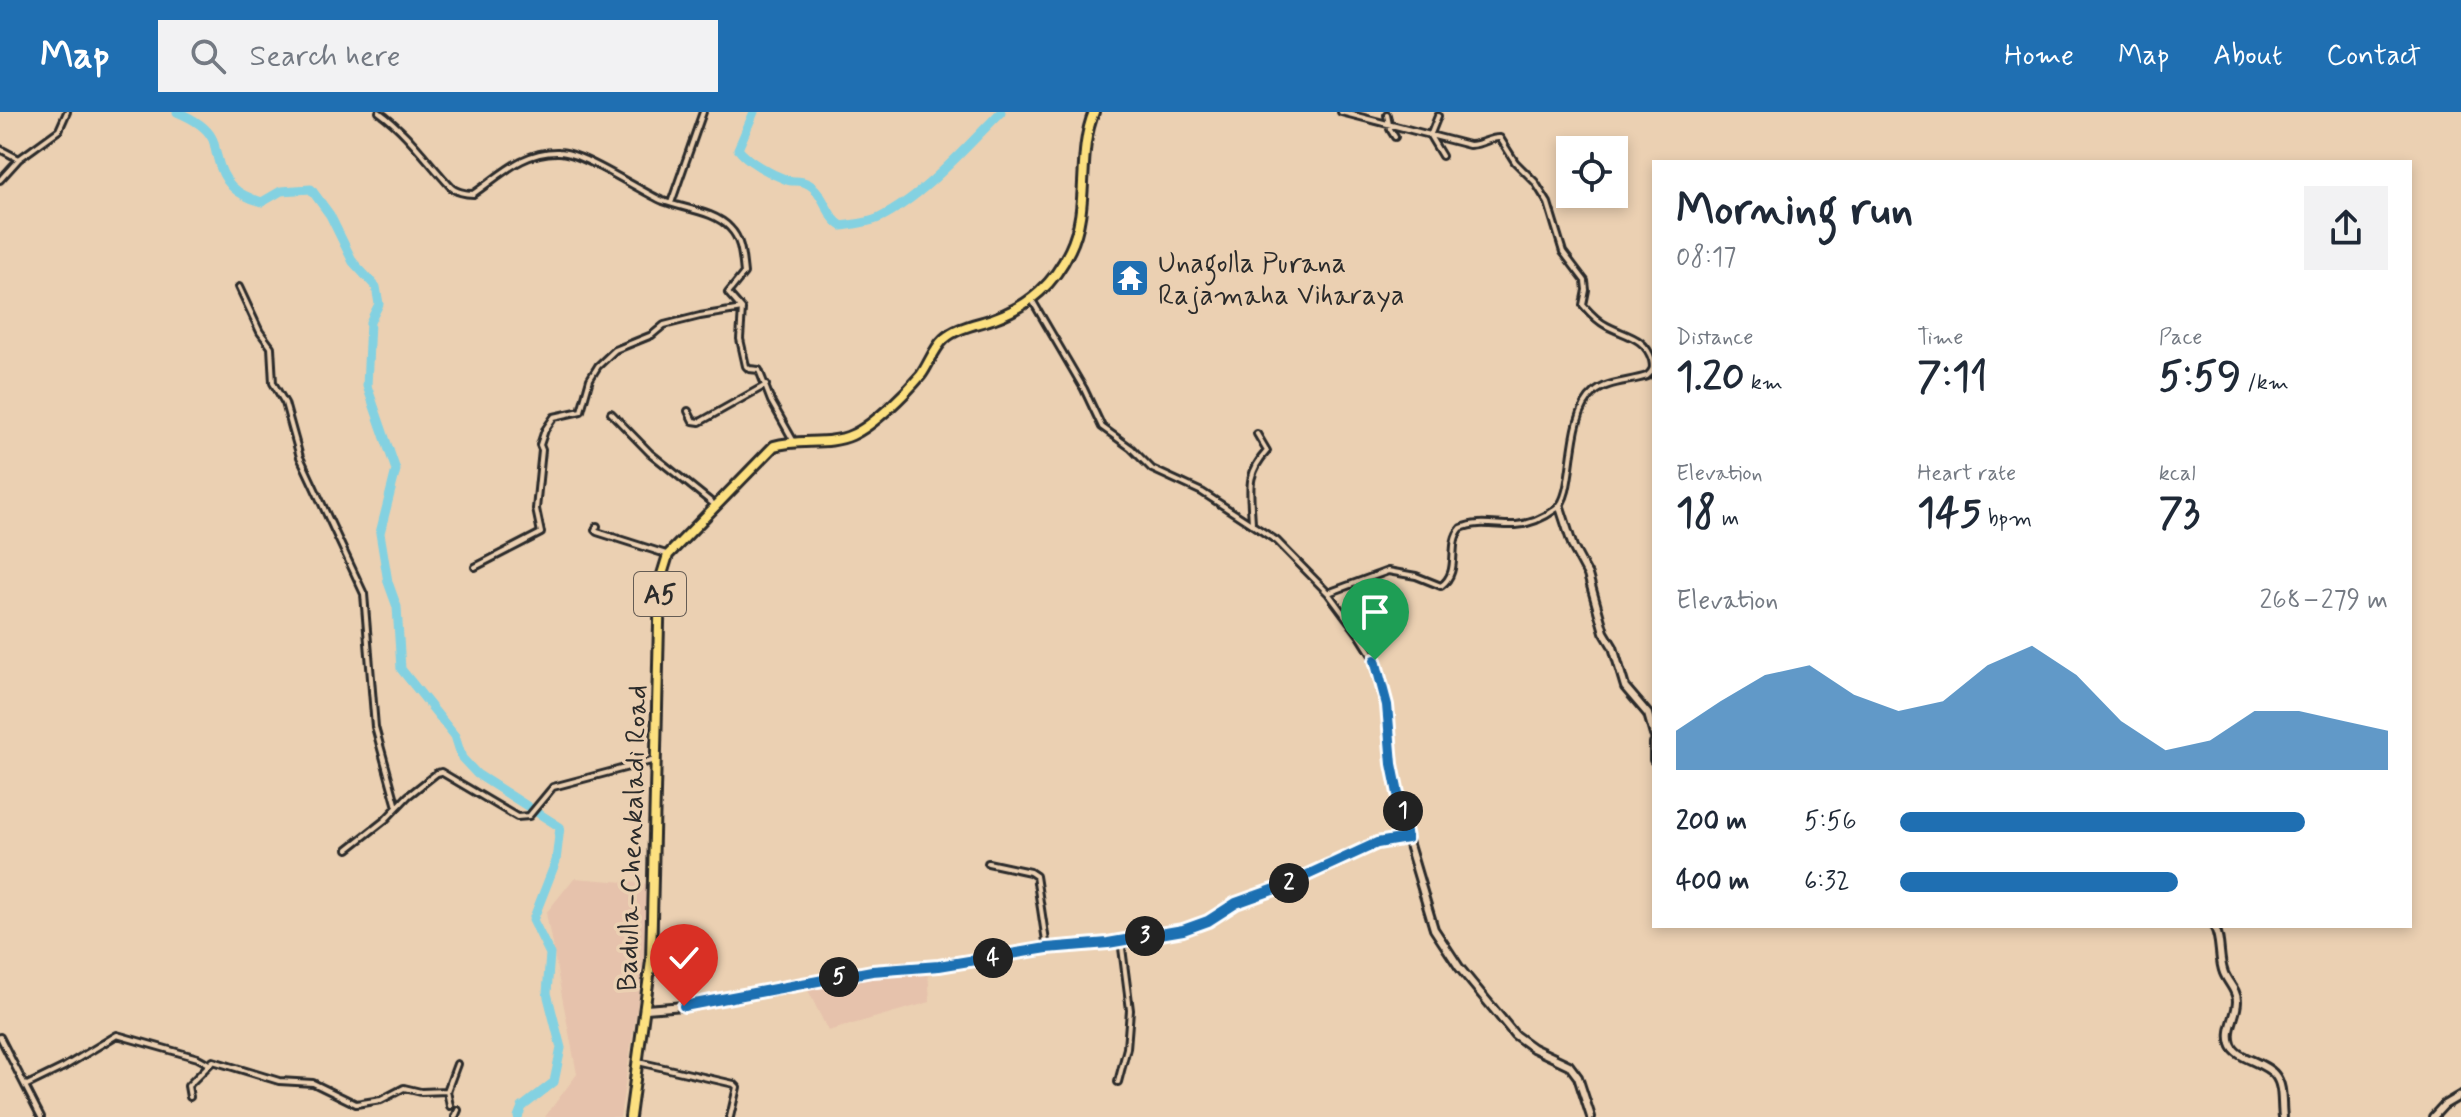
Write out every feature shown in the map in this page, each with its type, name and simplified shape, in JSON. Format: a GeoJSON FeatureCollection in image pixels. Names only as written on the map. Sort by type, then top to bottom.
{"type":"FeatureCollection","features":[{"type":"Feature","properties":{"kind":"highway"},"geometry":{"type":"LineString","coordinates":[[793,440],[835,441],[854,434],[885,410],[921,374],[944,339],[1032,300],[1048,286],[1071,248],[1078,229],[1088,129],[1094,112]]}},
{"type":"Feature","properties":{"kind":"highway","name":"A5"},"geometry":{"type":"LineString","coordinates":[[668,555],[774,446],[793,440]]}},
{"type":"Feature","properties":{"kind":"highway","name":"Badulla-Chenkaladi Road"},"geometry":{"type":"LineString","coordinates":[[630,1117],[651,961],[660,581],[668,555]]}},
{"type":"Feature","properties":{"kind":"main road"},"geometry":{"type":"LineString","coordinates":[[1560,507],[1573,547],[1588,575],[1604,632],[1613,647],[1625,687],[1648,714],[1652,728]]}},
{"type":"Feature","properties":{"kind":"main road"},"geometry":{"type":"LineString","coordinates":[[646,1009],[700,1003],[872,971],[951,964],[1183,930],[1208,921],[1236,903],[1281,887],[1377,843],[1407,838],[1434,929],[1459,967],[1515,1035],[1533,1048],[1569,1065],[1578,1077],[1591,1117]]}},
{"type":"Feature","properties":{"kind":"main road"},"geometry":{"type":"LineString","coordinates":[[2215,928],[2225,976],[2236,993],[2237,1003],[2229,1033],[2231,1047],[2235,1052],[2264,1064],[2276,1076],[2283,1117]]}},
{"type":"Feature","properties":{"kind":"main road"},"geometry":{"type":"LineString","coordinates":[[2433,1117],[2444,1105],[2461,1095]]}},
{"type":"Feature","properties":{"kind":"street"},"geometry":{"type":"LineString","coordinates":[[0,180],[19,159],[59,130],[67,112]]}},
{"type":"Feature","properties":{"kind":"street"},"geometry":{"type":"LineString","coordinates":[[379,112],[415,143],[451,187],[463,193],[473,194],[503,169],[525,159],[558,152],[589,163],[671,203],[720,218],[732,229],[741,245],[744,273],[728,293],[742,309],[740,339],[746,366],[759,370],[771,401],[793,440]]}},
{"type":"Feature","properties":{"kind":"street"},"geometry":{"type":"LineString","coordinates":[[671,203],[703,112]]}},
{"type":"Feature","properties":{"kind":"street"},"geometry":{"type":"LineString","coordinates":[[1341,112],[1430,136],[1479,145],[1494,137],[1500,138],[1548,203],[1563,252],[1585,281],[1583,305],[1607,326],[1633,336],[1647,348],[1652,360]]}},
{"type":"Feature","properties":{"kind":"street"},"geometry":{"type":"LineString","coordinates":[[1387,115],[1395,137]]}},
{"type":"Feature","properties":{"kind":"street"},"geometry":{"type":"LineString","coordinates":[[1430,136],[1438,116]]}},
{"type":"Feature","properties":{"kind":"street"},"geometry":{"type":"LineString","coordinates":[[1430,136],[1442,156]]}},
{"type":"Feature","properties":{"kind":"street"},"geometry":{"type":"LineString","coordinates":[[0,149],[19,159]]}},
{"type":"Feature","properties":{"kind":"street"},"geometry":{"type":"LineString","coordinates":[[239,287],[260,332],[271,347],[273,383],[285,403],[300,457],[364,594],[375,727],[397,807]]}},
{"type":"Feature","properties":{"kind":"street"},"geometry":{"type":"LineString","coordinates":[[1032,300],[1084,389],[1102,427],[1131,448],[1152,469],[1202,492],[1277,541],[1328,593],[1360,636],[1379,672],[1387,705],[1392,764],[1407,838]]}},
{"type":"Feature","properties":{"kind":"street"},"geometry":{"type":"LineString","coordinates":[[475,567],[541,533],[536,509],[540,445],[545,430],[554,417],[581,411],[590,379],[598,366],[615,350],[652,335],[664,325],[742,309]]}},
{"type":"Feature","properties":{"kind":"street"},"geometry":{"type":"LineString","coordinates":[[1328,593],[1388,571],[1416,576],[1441,586],[1448,581],[1452,570],[1454,541],[1461,528],[1482,524],[1519,525],[1560,507],[1566,493],[1578,422],[1589,398],[1603,387],[1636,380],[1652,371]]}},
{"type":"Feature","properties":{"kind":"street"},"geometry":{"type":"LineString","coordinates":[[688,411],[693,421],[700,422],[766,385]]}},
{"type":"Feature","properties":{"kind":"street"},"geometry":{"type":"LineString","coordinates":[[611,413],[650,453],[716,506]]}},
{"type":"Feature","properties":{"kind":"street"},"geometry":{"type":"LineString","coordinates":[[1252,524],[1250,477],[1267,451],[1257,434]]}},
{"type":"Feature","properties":{"kind":"street"},"geometry":{"type":"LineString","coordinates":[[597,526],[597,532],[668,555]]}},
{"type":"Feature","properties":{"kind":"street"},"geometry":{"type":"LineString","coordinates":[[348,849],[431,777],[441,772],[517,817],[529,816],[553,787],[657,760]]}},
{"type":"Feature","properties":{"kind":"street"},"geometry":{"type":"LineString","coordinates":[[988,863],[1036,876],[1047,948]]}},
{"type":"Feature","properties":{"kind":"street"},"geometry":{"type":"LineString","coordinates":[[1118,1082],[1127,1048],[1130,1010],[1121,940]]}},
{"type":"Feature","properties":{"kind":"street"},"geometry":{"type":"LineString","coordinates":[[25,1086],[117,1035],[177,1051],[209,1064]]}},
{"type":"Feature","properties":{"kind":"street"},"geometry":{"type":"LineString","coordinates":[[0,1037],[41,1117]]}},
{"type":"Feature","properties":{"kind":"street"},"geometry":{"type":"LineString","coordinates":[[190,1097],[188,1086],[213,1061],[279,1081],[313,1083],[356,1104],[381,1100],[404,1088],[421,1092],[447,1091]]}},
{"type":"Feature","properties":{"kind":"street"},"geometry":{"type":"LineString","coordinates":[[638,1062],[734,1084],[737,1087],[730,1117]]}},
{"type":"Feature","properties":{"kind":"street"},"geometry":{"type":"LineString","coordinates":[[450,1106],[447,1091],[457,1064]]}},
{"type":"Feature","properties":{"kind":"street"},"geometry":{"type":"LineString","coordinates":[[455,1117],[458,1110]]}},
{"type":"Feature","properties":{"kind":"shaded area"},"geometry":{"type":"Polygon","coordinates":[[[574,878],[650,884],[644,963],[620,1117],[545,1117],[577,1074],[546,913],[574,878]]]}},
{"type":"Feature","properties":{"kind":"shaded area"},"geometry":{"type":"Polygon","coordinates":[[[928,969],[930,1002],[828,1031],[808,990],[857,974],[928,969]]]}},
{"type":"Feature","properties":{"kind":"waterway"},"geometry":{"type":"LineString","coordinates":[[177,112],[206,130],[214,142],[227,181],[245,196],[262,202],[281,191],[311,189],[330,215],[353,262],[376,287],[379,304],[370,322],[367,386],[396,470],[380,533],[388,582],[397,607],[401,669],[455,736],[462,758],[477,774],[560,827],[556,861],[533,920],[550,954],[547,993],[561,1048],[554,1082],[522,1107],[518,1117]]}},
{"type":"Feature","properties":{"kind":"waterway"},"geometry":{"type":"LineString","coordinates":[[754,112],[738,149],[767,171],[812,186],[842,226],[879,218],[896,209],[944,170],[1001,112]]}},
{"type":"Feature","properties":{"kind":"place","name":"Unagolla Purana Rajamaha Viharaya"},"geometry":{"type":"Point","coordinates":[1130,278]}},
{"type":"Feature","properties":{"kind":"route"},"geometry":{"type":"LineString","coordinates":[[684,1006],[872,971],[939,966],[1183,930],[1208,921],[1236,903],[1281,887],[1377,843],[1407,838],[1392,764],[1387,705],[1375,660]]}}]}
